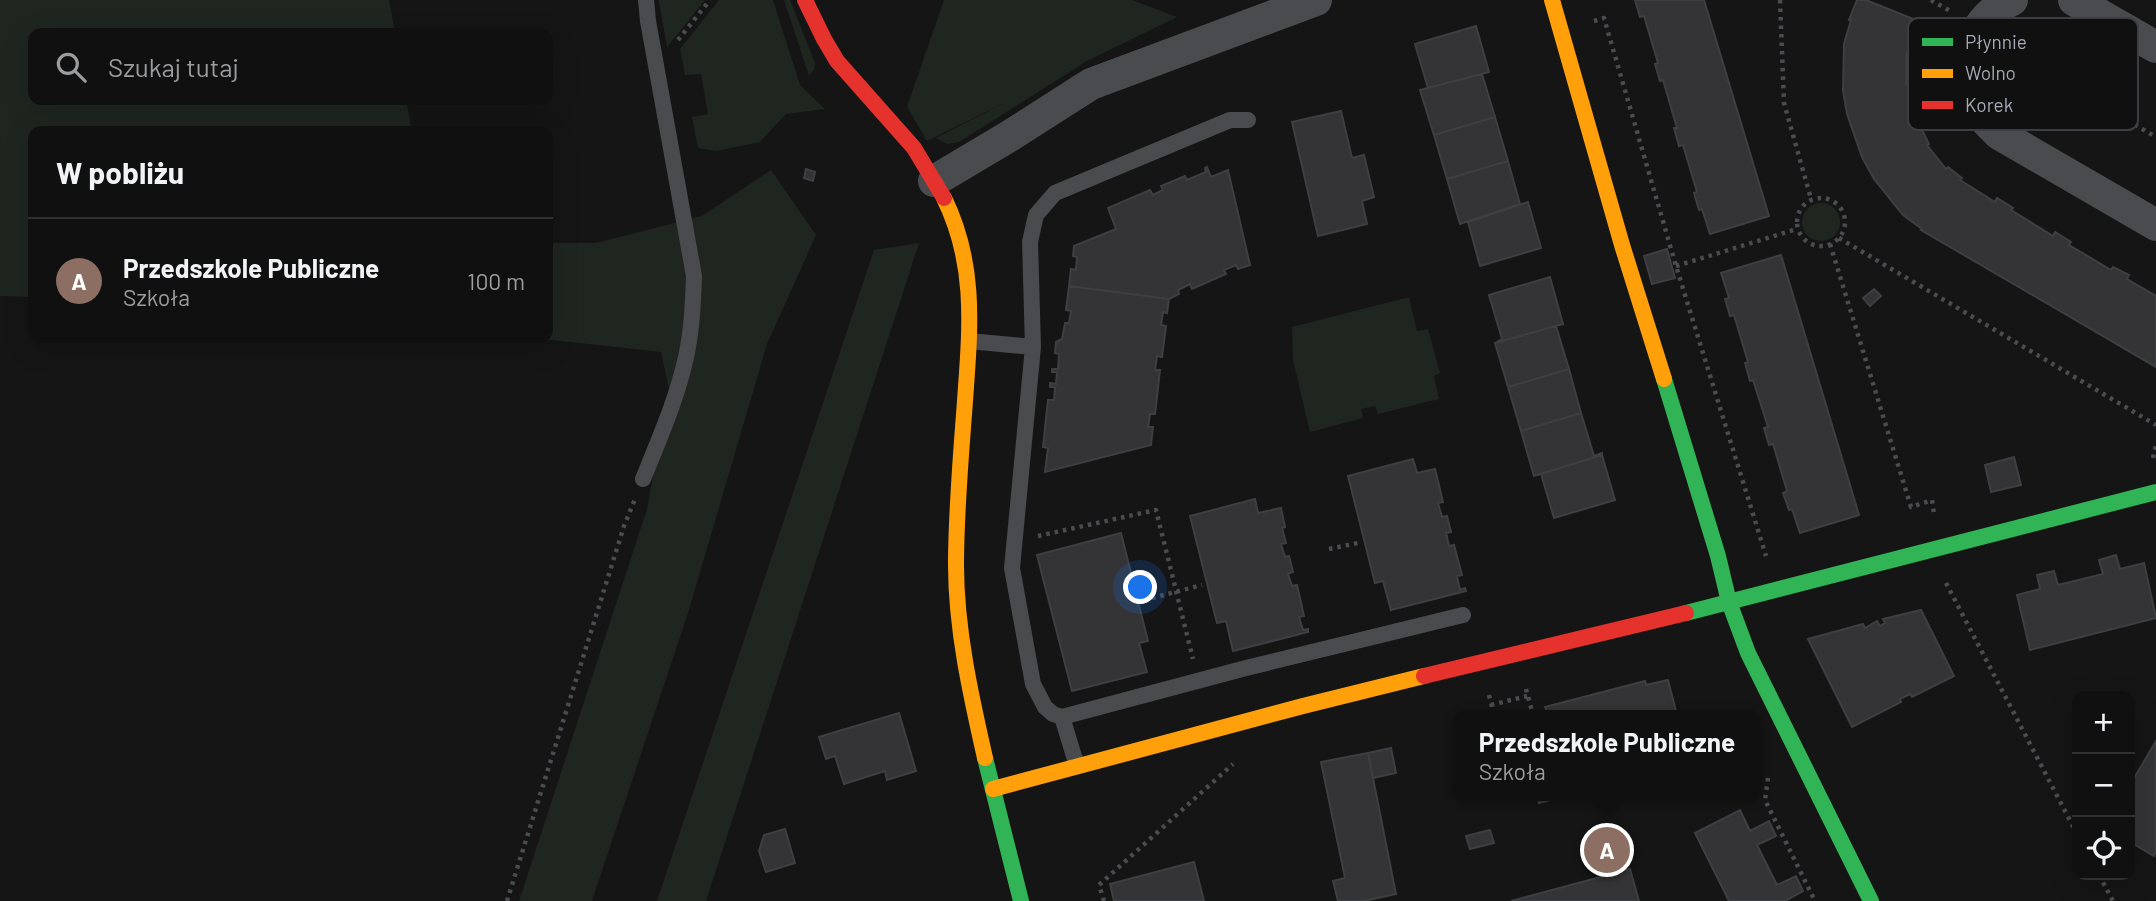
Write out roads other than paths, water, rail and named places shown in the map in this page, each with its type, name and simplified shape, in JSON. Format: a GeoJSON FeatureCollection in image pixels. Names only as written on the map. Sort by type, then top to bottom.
{"type":"FeatureCollection","features":[{"type":"Feature","properties":{"kind":"street"},"geometry":{"type":"LineString","coordinates":[[805,0],[836,60],[905,138],[934,181],[957,228],[969,272],[969,341],[957,516],[956,572],[965,663],[1021,901]]}},
{"type":"Feature","properties":{"kind":"street"},"geometry":{"type":"LineString","coordinates":[[934,181],[1091,84],[1316,0]]}},
{"type":"Feature","properties":{"kind":"street"},"geometry":{"type":"LineString","coordinates":[[1552,0],[1622,245],[1718,556],[1729,602],[1748,653],[1871,901]]}},
{"type":"Feature","properties":{"kind":"street"},"geometry":{"type":"LineString","coordinates":[[1986,18],[2012,0]]}},
{"type":"Feature","properties":{"kind":"street"},"geometry":{"type":"LineString","coordinates":[[2074,0],[2105,18]]}},
{"type":"Feature","properties":{"kind":"street"},"geometry":{"type":"LineString","coordinates":[[2138,37],[2156,47]]}},
{"type":"Feature","properties":{"kind":"street"},"geometry":{"type":"LineString","coordinates":[[1995,130],[2156,225]]}},
{"type":"Feature","properties":{"kind":"street"},"geometry":{"type":"LineString","coordinates":[[993,789],[1304,706],[1729,602],[2156,492]]}},
{"type":"Feature","properties":{"kind":"lane"},"geometry":{"type":"LineString","coordinates":[[643,479],[673,405],[686,357],[693,313],[694,276],[646,0]]}},
{"type":"Feature","properties":{"kind":"lane"},"geometry":{"type":"LineString","coordinates":[[1248,120],[1230,120],[1055,193],[1035,215],[1030,243],[1033,346],[1013,568],[1033,684],[1045,707],[1062,717],[1198,680],[1463,615]]}},
{"type":"Feature","properties":{"kind":"lane"},"geometry":{"type":"LineString","coordinates":[[969,341],[1033,346]]}},
{"type":"Feature","properties":{"kind":"lane"},"geometry":{"type":"LineString","coordinates":[[1062,717],[1077,766]]}},
{"type":"Feature","properties":{"kind":"place","name":"Przedszkole Publiczne"},"geometry":{"type":"Point","coordinates":[1607,850]}}]}
